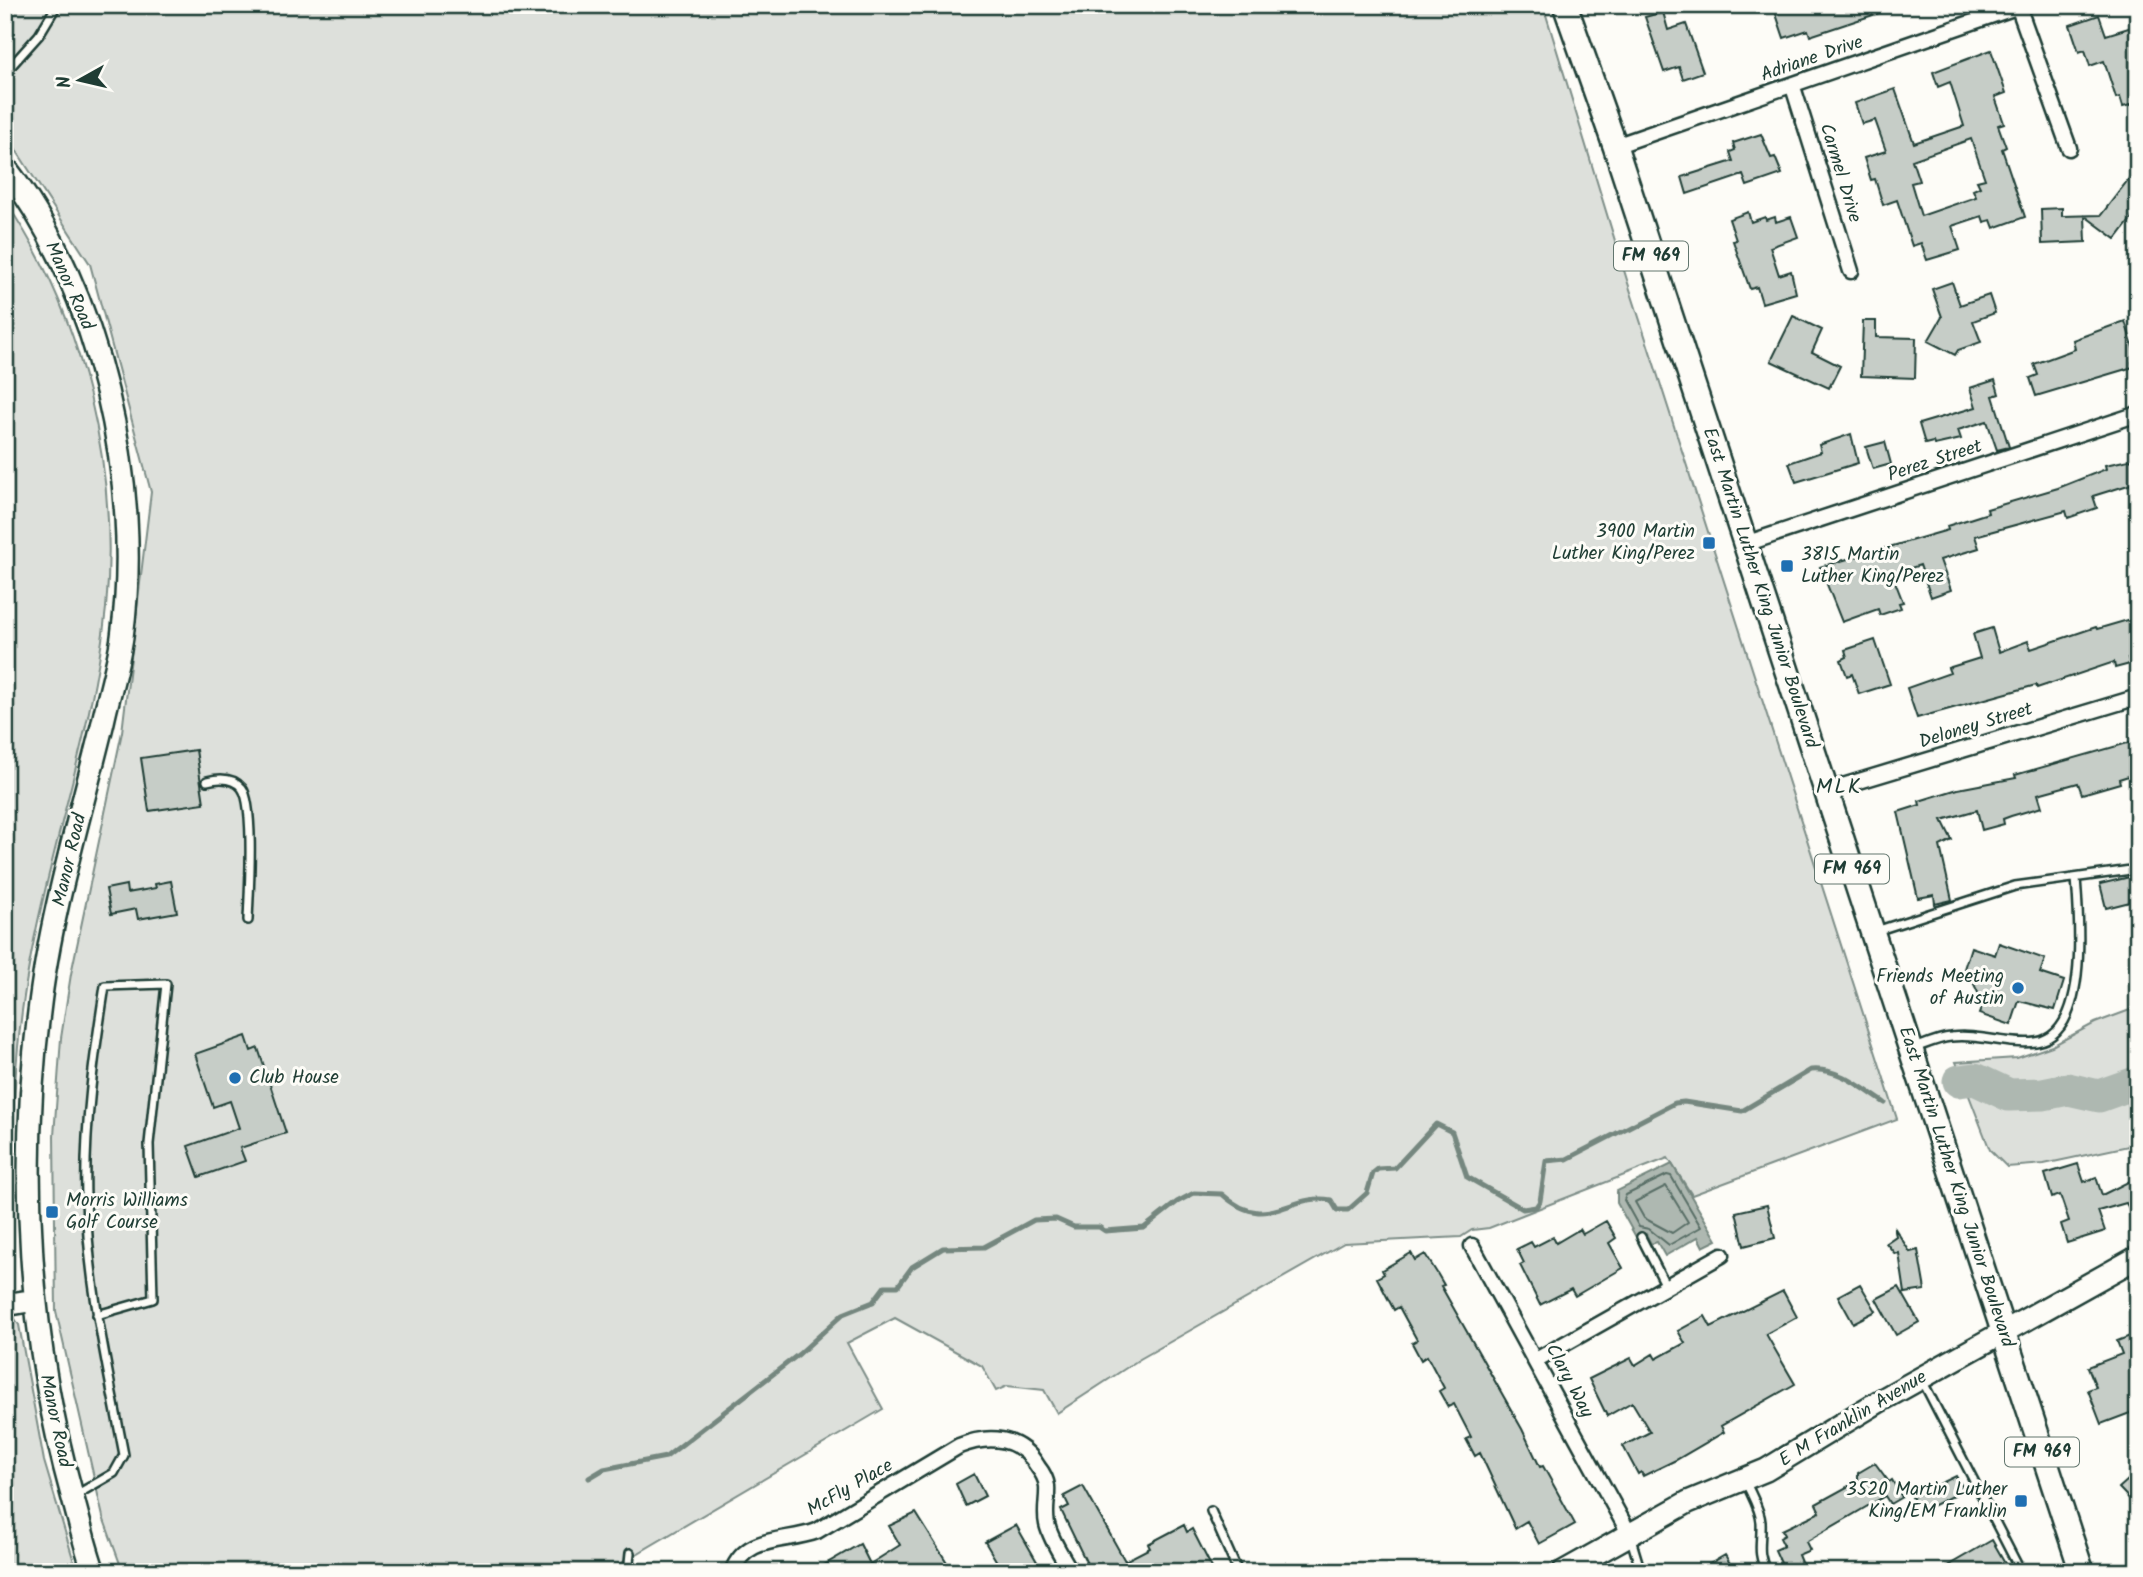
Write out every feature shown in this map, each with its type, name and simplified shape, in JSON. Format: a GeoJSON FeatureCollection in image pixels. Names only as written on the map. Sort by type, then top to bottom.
{"type":"FeatureCollection","features":[{"type":"Feature","properties":{"kind":"main road","name":"East Martin Luther King Junior Boulevard"},"geometry":{"type":"LineString","coordinates":[[1565,5],[1615,146],[2082,1572]]}},
{"type":"Feature","properties":{"kind":"main road","name":"Manor Road"},"geometry":{"type":"LineString","coordinates":[[5,167],[60,260],[100,362],[124,503],[126,568],[122,636],[55,923],[39,1009],[32,1082],[30,1157],[35,1300],[44,1368],[73,1496],[94,1572]]}},
{"type":"Feature","properties":{"kind":"main road","name":"E M Franklin Avenue"},"geometry":{"type":"LineString","coordinates":[[1563,1572],[1688,1502],[1766,1470],[1921,1378],[2138,1257]]}},
{"type":"Feature","properties":{"kind":"main road"},"geometry":{"type":"LineString","coordinates":[[5,1305],[35,1300]]}},
{"type":"Feature","properties":{"kind":"street","name":"Adriane Drive"},"geometry":{"type":"LineString","coordinates":[[1615,146],[1793,87],[2020,6]]}},
{"type":"Feature","properties":{"kind":"street"},"geometry":{"type":"LineString","coordinates":[[2020,6],[2069,148]]}},
{"type":"Feature","properties":{"kind":"street","name":"Carmel Drive"},"geometry":{"type":"LineString","coordinates":[[1793,87],[1851,271]]}},
{"type":"Feature","properties":{"kind":"street","name":"Perez Street"},"geometry":{"type":"LineString","coordinates":[[1745,544],[2138,414]]}},
{"type":"Feature","properties":{"kind":"street","name":"Deloney Street"},"geometry":{"type":"LineString","coordinates":[[1826,791],[2138,697]]}},
{"type":"Feature","properties":{"kind":"street","name":"Clary Way"},"geometry":{"type":"LineString","coordinates":[[1472,1246],[1630,1535]]}},
{"type":"Feature","properties":{"kind":"street"},"geometry":{"type":"LineString","coordinates":[[1536,1360],[1722,1255]]}},
{"type":"Feature","properties":{"kind":"street","name":"McFly Place"},"geometry":{"type":"LineString","coordinates":[[732,1572],[744,1551],[755,1544],[797,1538],[817,1531],[959,1446],[977,1439],[993,1437],[1022,1448],[1042,1473],[1047,1485],[1049,1530],[1071,1572]]}},
{"type":"Feature","properties":{"kind":"lane"},"geometry":{"type":"LineString","coordinates":[[5,74],[39,35],[57,5]]}},
{"type":"Feature","properties":{"kind":"lane"},"geometry":{"type":"LineString","coordinates":[[207,781],[218,778],[235,781],[244,791],[248,828],[248,920]]}},
{"type":"Feature","properties":{"kind":"lane"},"geometry":{"type":"LineString","coordinates":[[1872,932],[2015,886],[2138,869]]}},
{"type":"Feature","properties":{"kind":"lane"},"geometry":{"type":"LineString","coordinates":[[1911,1049],[1950,1037],[2037,1042],[2054,1035],[2065,1023],[2077,975],[2080,920],[2076,878]]}},
{"type":"Feature","properties":{"kind":"lane"},"geometry":{"type":"LineString","coordinates":[[73,1496],[114,1473],[124,1455],[97,1315],[86,1198],[89,1084],[105,986],[166,984],[149,1144],[153,1299],[97,1315]]}},
{"type":"Feature","properties":{"kind":"lane"},"geometry":{"type":"LineString","coordinates":[[1641,1237],[1667,1286]]}},
{"type":"Feature","properties":{"kind":"lane"},"geometry":{"type":"LineString","coordinates":[[1921,1378],[2021,1572]]}},
{"type":"Feature","properties":{"kind":"lane"},"geometry":{"type":"LineString","coordinates":[[1744,1478],[1761,1523],[1759,1550],[1767,1572]]}},
{"type":"Feature","properties":{"kind":"lane"},"geometry":{"type":"LineString","coordinates":[[1211,1511],[1238,1572]]}},
{"type":"Feature","properties":{"kind":"lane"},"geometry":{"type":"LineString","coordinates":[[1630,1535],[1641,1572]]}},
{"type":"Feature","properties":{"kind":"lane"},"geometry":{"type":"LineString","coordinates":[[628,1572],[630,1553]]}},
{"type":"Feature","properties":{"kind":"shaded area","name":"Morris Williams Golf Course"},"geometry":{"type":"Polygon","coordinates":[[[5,5],[1543,5],[1627,280],[1897,1119],[1692,1195],[1668,1158],[1489,1228],[1472,1230],[1461,1237],[1344,1243],[1140,1359],[1057,1413],[1044,1390],[1007,1386],[996,1391],[982,1366],[895,1318],[847,1343],[883,1409],[606,1572],[123,1572],[103,1517],[56,1311],[54,1136],[61,1038],[71,974],[122,732],[151,492],[90,264],[5,133],[5,5]]]}},
{"type":"Feature","properties":{"kind":"shaded area"},"geometry":{"type":"Polygon","coordinates":[[[5,201],[33,246],[56,294],[75,344],[101,449],[109,556],[106,608],[92,698],[48,876],[23,1003],[13,1113],[9,1261],[5,1271],[5,201]]]}},
{"type":"Feature","properties":{"kind":"shaded area"},"geometry":{"type":"Polygon","coordinates":[[[2138,1007],[2138,1144],[2044,1164],[2007,1167],[1990,1150],[1956,1062],[2017,1058],[2052,1046],[2095,1023],[2138,1007]]]}},
{"type":"Feature","properties":{"kind":"shaded area"},"geometry":{"type":"Polygon","coordinates":[[[5,1313],[13,1316],[19,1325],[44,1461],[77,1572],[5,1572],[5,1313]]]}},
{"type":"Feature","properties":{"kind":"water"},"geometry":{"type":"Polygon","coordinates":[[[1672,1164],[1717,1240],[1703,1247],[1698,1237],[1665,1256],[1657,1242],[1651,1244],[1646,1234],[1637,1239],[1617,1203],[1617,1191],[1672,1164]]]}},
{"type":"Feature","properties":{"kind":"building"},"geometry":{"type":"Polygon","coordinates":[[[1791,5],[1893,5],[1894,8],[1810,36],[1808,30],[1784,38],[1775,11],[1791,5]]]}},
{"type":"Feature","properties":{"kind":"building"},"geometry":{"type":"Polygon","coordinates":[[[1663,12],[1668,30],[1686,24],[1703,72],[1683,79],[1679,67],[1664,72],[1645,17],[1663,12]]]}},
{"type":"Feature","properties":{"kind":"building"},"geometry":{"type":"Polygon","coordinates":[[[2099,15],[2106,35],[2138,25],[2138,103],[2123,107],[2120,97],[2116,98],[2104,61],[2090,66],[2085,50],[2079,52],[2070,25],[2099,15]]]}},
{"type":"Feature","properties":{"kind":"building"},"geometry":{"type":"Polygon","coordinates":[[[1991,50],[2006,93],[1995,97],[2004,123],[1998,125],[2006,147],[2002,149],[2025,217],[1994,228],[1991,220],[1984,222],[1982,216],[1952,226],[1960,250],[1927,260],[1921,243],[1912,246],[1897,200],[1883,205],[1875,179],[1871,180],[1864,158],[1886,151],[1875,120],[1862,124],[1855,103],[1895,89],[1914,143],[1964,126],[1950,82],[1938,87],[1933,72],[1991,50]],[[1971,139],[1912,160],[1919,181],[1911,183],[1921,216],[1976,197],[1973,190],[1980,187],[1977,181],[1985,179],[1971,139]]]}},
{"type":"Feature","properties":{"kind":"building"},"geometry":{"type":"Polygon","coordinates":[[[1761,134],[1771,158],[1775,157],[1782,174],[1747,186],[1743,175],[1687,194],[1682,177],[1733,161],[1730,152],[1735,150],[1733,143],[1761,134]]]}},
{"type":"Feature","properties":{"kind":"building"},"geometry":{"type":"Polygon","coordinates":[[[2138,167],[2138,210],[2116,239],[2085,216],[2086,242],[2042,244],[2041,209],[2062,208],[2062,216],[2101,215],[2138,167]]]}},
{"type":"Feature","properties":{"kind":"building"},"geometry":{"type":"Polygon","coordinates":[[[1748,212],[1751,222],[1765,217],[1766,220],[1775,217],[1776,222],[1791,217],[1798,237],[1770,247],[1779,275],[1791,271],[1796,293],[1762,303],[1757,287],[1750,289],[1733,241],[1736,240],[1729,219],[1748,212]]]}},
{"type":"Feature","properties":{"kind":"building"},"geometry":{"type":"Polygon","coordinates":[[[1952,282],[1960,305],[1989,295],[1995,313],[1973,321],[1981,342],[1958,350],[1955,355],[1928,341],[1942,317],[1932,289],[1952,282]]]}},
{"type":"Feature","properties":{"kind":"building"},"geometry":{"type":"Polygon","coordinates":[[[1793,316],[1822,330],[1812,352],[1840,366],[1829,388],[1771,361],[1793,316]]]}},
{"type":"Feature","properties":{"kind":"building"},"geometry":{"type":"Polygon","coordinates":[[[1863,321],[1876,321],[1876,337],[1916,338],[1915,378],[1861,376],[1863,321]]]}},
{"type":"Feature","properties":{"kind":"building"},"geometry":{"type":"Polygon","coordinates":[[[2125,321],[2137,360],[2132,362],[2133,367],[2036,396],[2030,378],[2038,375],[2034,364],[2075,349],[2073,340],[2125,321]]]}},
{"type":"Feature","properties":{"kind":"building"},"geometry":{"type":"Polygon","coordinates":[[[1995,380],[1999,394],[1993,396],[2009,447],[1997,450],[1987,421],[1958,430],[1961,439],[1934,445],[1933,442],[1925,444],[1919,424],[1976,407],[1970,388],[1995,380]]]}},
{"type":"Feature","properties":{"kind":"building"},"geometry":{"type":"Polygon","coordinates":[[[1851,434],[1858,463],[1796,482],[1789,463],[1821,452],[1819,445],[1851,434]]]}},
{"type":"Feature","properties":{"kind":"building"},"geometry":{"type":"Polygon","coordinates":[[[1885,442],[1891,464],[1873,469],[1866,447],[1885,442]]]}},
{"type":"Feature","properties":{"kind":"building"},"geometry":{"type":"Polygon","coordinates":[[[2138,458],[2138,482],[2093,496],[2097,508],[2068,518],[2066,511],[1975,536],[1979,548],[1940,560],[1951,590],[1931,597],[1920,565],[1892,574],[1903,602],[1899,603],[1901,608],[1880,615],[1878,609],[1842,622],[1820,567],[1948,530],[1947,526],[1988,513],[1987,509],[2058,488],[2106,469],[2105,465],[2138,458]]]}},
{"type":"Feature","properties":{"kind":"building"},"geometry":{"type":"Polygon","coordinates":[[[2138,617],[2138,650],[2134,650],[2135,656],[2128,658],[2130,664],[2115,668],[2114,662],[2037,688],[2036,685],[1917,718],[1907,688],[1950,673],[1948,668],[1980,658],[1973,634],[1992,628],[1999,652],[2028,641],[2031,649],[2096,627],[2097,629],[2138,617]]]}},
{"type":"Feature","properties":{"kind":"building"},"geometry":{"type":"Polygon","coordinates":[[[1875,640],[1890,684],[1859,694],[1852,674],[1847,676],[1841,660],[1847,657],[1845,650],[1875,640]]]}},
{"type":"Feature","properties":{"kind":"building"},"geometry":{"type":"Polygon","coordinates":[[[2138,740],[2138,773],[2119,779],[2120,783],[2082,794],[2078,783],[2038,794],[2042,807],[2003,819],[2004,824],[1982,830],[1977,810],[1942,820],[1952,840],[1940,846],[1952,900],[1935,904],[1934,895],[1918,898],[1898,812],[1920,805],[1919,801],[1958,789],[2016,778],[2015,775],[2138,740]]]}},
{"type":"Feature","properties":{"kind":"building"},"geometry":{"type":"Polygon","coordinates":[[[196,750],[204,803],[149,811],[141,758],[196,750]]]}},
{"type":"Feature","properties":{"kind":"building"},"geometry":{"type":"Polygon","coordinates":[[[2134,876],[2138,900],[2106,908],[2100,884],[2134,876]]]}},
{"type":"Feature","properties":{"kind":"building"},"geometry":{"type":"Polygon","coordinates":[[[171,881],[177,912],[138,919],[136,909],[111,914],[106,889],[126,885],[127,893],[156,888],[155,884],[171,881]]]}},
{"type":"Feature","properties":{"kind":"building","name":"Friends Meeting of Austin"},"geometry":{"type":"Polygon","coordinates":[[[1999,943],[2045,959],[2040,973],[2064,981],[2055,1010],[2019,1001],[2011,1025],[1979,1014],[1983,1003],[1973,982],[1961,978],[1971,947],[1995,955],[1999,943]]]}},
{"type":"Feature","properties":{"kind":"building","name":"Club House"},"geometry":{"type":"Polygon","coordinates":[[[246,1036],[251,1051],[258,1048],[286,1133],[240,1148],[245,1161],[199,1177],[188,1146],[239,1128],[230,1101],[213,1107],[195,1054],[246,1036]]]}},
{"type":"Feature","properties":{"kind":"building"},"geometry":{"type":"Polygon","coordinates":[[[2078,1164],[2084,1182],[2096,1177],[2102,1195],[2138,1177],[2138,1225],[2126,1203],[2098,1211],[2105,1231],[2067,1243],[2061,1224],[2069,1221],[2060,1195],[2052,1198],[2045,1174],[2078,1164]]]}},
{"type":"Feature","properties":{"kind":"building"},"geometry":{"type":"Polygon","coordinates":[[[1767,1205],[1775,1238],[1744,1246],[1736,1212],[1767,1205]]]}},
{"type":"Feature","properties":{"kind":"building"},"geometry":{"type":"Polygon","coordinates":[[[1606,1221],[1616,1238],[1609,1243],[1623,1268],[1575,1296],[1571,1289],[1540,1305],[1520,1265],[1524,1263],[1517,1249],[1531,1242],[1534,1247],[1553,1237],[1556,1243],[1580,1229],[1583,1234],[1606,1221]]]}},
{"type":"Feature","properties":{"kind":"building"},"geometry":{"type":"Polygon","coordinates":[[[1894,1227],[1910,1252],[1918,1250],[1925,1290],[1905,1293],[1899,1253],[1895,1254],[1886,1243],[1896,1236],[1894,1227]]]}},
{"type":"Feature","properties":{"kind":"building"},"geometry":{"type":"Polygon","coordinates":[[[1411,1253],[1415,1260],[1425,1254],[1437,1273],[1444,1285],[1441,1286],[1522,1429],[1540,1467],[1543,1466],[1575,1524],[1539,1544],[1527,1521],[1515,1528],[1480,1453],[1475,1456],[1466,1439],[1471,1437],[1454,1404],[1448,1407],[1439,1391],[1444,1388],[1427,1356],[1421,1360],[1412,1343],[1417,1340],[1399,1307],[1394,1310],[1377,1278],[1384,1274],[1382,1270],[1411,1253]]]}},
{"type":"Feature","properties":{"kind":"building"},"geometry":{"type":"Polygon","coordinates":[[[1860,1284],[1876,1311],[1853,1323],[1838,1296],[1860,1284]]]}},
{"type":"Feature","properties":{"kind":"building"},"geometry":{"type":"Polygon","coordinates":[[[1899,1287],[1919,1322],[1896,1335],[1876,1299],[1899,1287]]]}},
{"type":"Feature","properties":{"kind":"building"},"geometry":{"type":"Polygon","coordinates":[[[1783,1291],[1797,1317],[1766,1334],[1795,1384],[1721,1426],[1724,1432],[1676,1460],[1643,1476],[1641,1472],[1638,1474],[1623,1446],[1650,1432],[1632,1402],[1607,1416],[1589,1379],[1631,1358],[1635,1365],[1653,1354],[1656,1359],[1685,1343],[1678,1331],[1705,1316],[1711,1327],[1783,1291]]]}},
{"type":"Feature","properties":{"kind":"building"},"geometry":{"type":"Polygon","coordinates":[[[2138,1333],[2138,1410],[2101,1424],[2088,1390],[2096,1387],[2088,1367],[2122,1354],[2117,1341],[2138,1333]]]}},
{"type":"Feature","properties":{"kind":"building"},"geometry":{"type":"Polygon","coordinates":[[[1875,1463],[1889,1482],[1892,1480],[1902,1497],[1890,1504],[1885,1496],[1806,1542],[1810,1550],[1798,1555],[1805,1572],[1785,1572],[1775,1550],[1784,1546],[1780,1538],[1785,1535],[1782,1530],[1820,1512],[1816,1504],[1858,1481],[1858,1473],[1875,1463]]]}},
{"type":"Feature","properties":{"kind":"building"},"geometry":{"type":"Polygon","coordinates":[[[2138,1471],[2138,1508],[2119,1488],[2138,1471]]]}},
{"type":"Feature","properties":{"kind":"building"},"geometry":{"type":"Polygon","coordinates":[[[974,1474],[985,1496],[966,1506],[956,1484],[974,1474]]]}},
{"type":"Feature","properties":{"kind":"building"},"geometry":{"type":"Polygon","coordinates":[[[1956,1476],[1964,1490],[1920,1512],[1912,1497],[1956,1476]]]}},
{"type":"Feature","properties":{"kind":"building"},"geometry":{"type":"Polygon","coordinates":[[[1083,1486],[1125,1561],[1150,1548],[1148,1544],[1184,1525],[1187,1532],[1192,1529],[1214,1572],[1091,1572],[1061,1510],[1069,1506],[1064,1496],[1083,1486]]]}},
{"type":"Feature","properties":{"kind":"building"},"geometry":{"type":"Polygon","coordinates":[[[916,1513],[953,1572],[812,1572],[860,1544],[870,1564],[900,1545],[889,1526],[916,1513]]]}},
{"type":"Feature","properties":{"kind":"building"},"geometry":{"type":"Polygon","coordinates":[[[1016,1525],[1040,1567],[1032,1572],[1003,1572],[985,1542],[1016,1525]]]}},
{"type":"Feature","properties":{"kind":"building"},"geometry":{"type":"Polygon","coordinates":[[[1992,1540],[2007,1566],[1996,1572],[1937,1572],[1992,1540]]]}},
{"type":"Feature","properties":{"kind":"building"},"geometry":{"type":"Polygon","coordinates":[[[1725,1555],[1735,1572],[1696,1572],[1725,1555]]]}},
{"type":"Feature","properties":{"kind":"waterway"},"geometry":{"type":"LineString","coordinates":[[589,1478],[604,1469],[666,1457],[799,1354],[843,1314],[873,1302],[885,1286],[898,1286],[912,1267],[943,1248],[984,1247],[1034,1220],[1056,1219],[1074,1227],[1099,1227],[1105,1231],[1144,1228],[1177,1202],[1194,1193],[1222,1194],[1238,1206],[1252,1211],[1265,1212],[1316,1199],[1331,1200],[1337,1210],[1348,1210],[1367,1193],[1373,1173],[1378,1169],[1395,1168],[1436,1124],[1452,1132],[1467,1177],[1523,1209],[1536,1207],[1540,1201],[1546,1161],[1567,1159],[1675,1103],[1742,1111],[1811,1070],[1840,1075],[1885,1103]]}},
{"type":"Feature","properties":{"kind":"waterway"},"geometry":{"type":"LineString","coordinates":[[1959,1081],[1975,1079],[2009,1095],[2043,1094],[2068,1089],[2099,1096],[2138,1082]]}},
{"type":"Feature","properties":{"kind":"place","name":"3900 Martin Luther King/Perez"},"geometry":{"type":"Point","coordinates":[1709,543]}},
{"type":"Feature","properties":{"kind":"place","name":"3815 Martin Luther King/Perez"},"geometry":{"type":"Point","coordinates":[1787,566]}},
{"type":"Feature","properties":{"kind":"place","name":"Friends Meeting of Austin"},"geometry":{"type":"Point","coordinates":[2018,988]}},
{"type":"Feature","properties":{"kind":"place","name":"Club House"},"geometry":{"type":"Point","coordinates":[235,1078]}},
{"type":"Feature","properties":{"kind":"place","name":"Morris Williams Golf Course"},"geometry":{"type":"Point","coordinates":[52,1212]}},
{"type":"Feature","properties":{"kind":"place","name":"3520 Martin Luther King/EM Franklin"},"geometry":{"type":"Point","coordinates":[2021,1501]}},
{"type":"Feature","properties":{"kind":"district","name":"MLK"},"geometry":{"type":"Point","coordinates":[1839,787]}}]}
